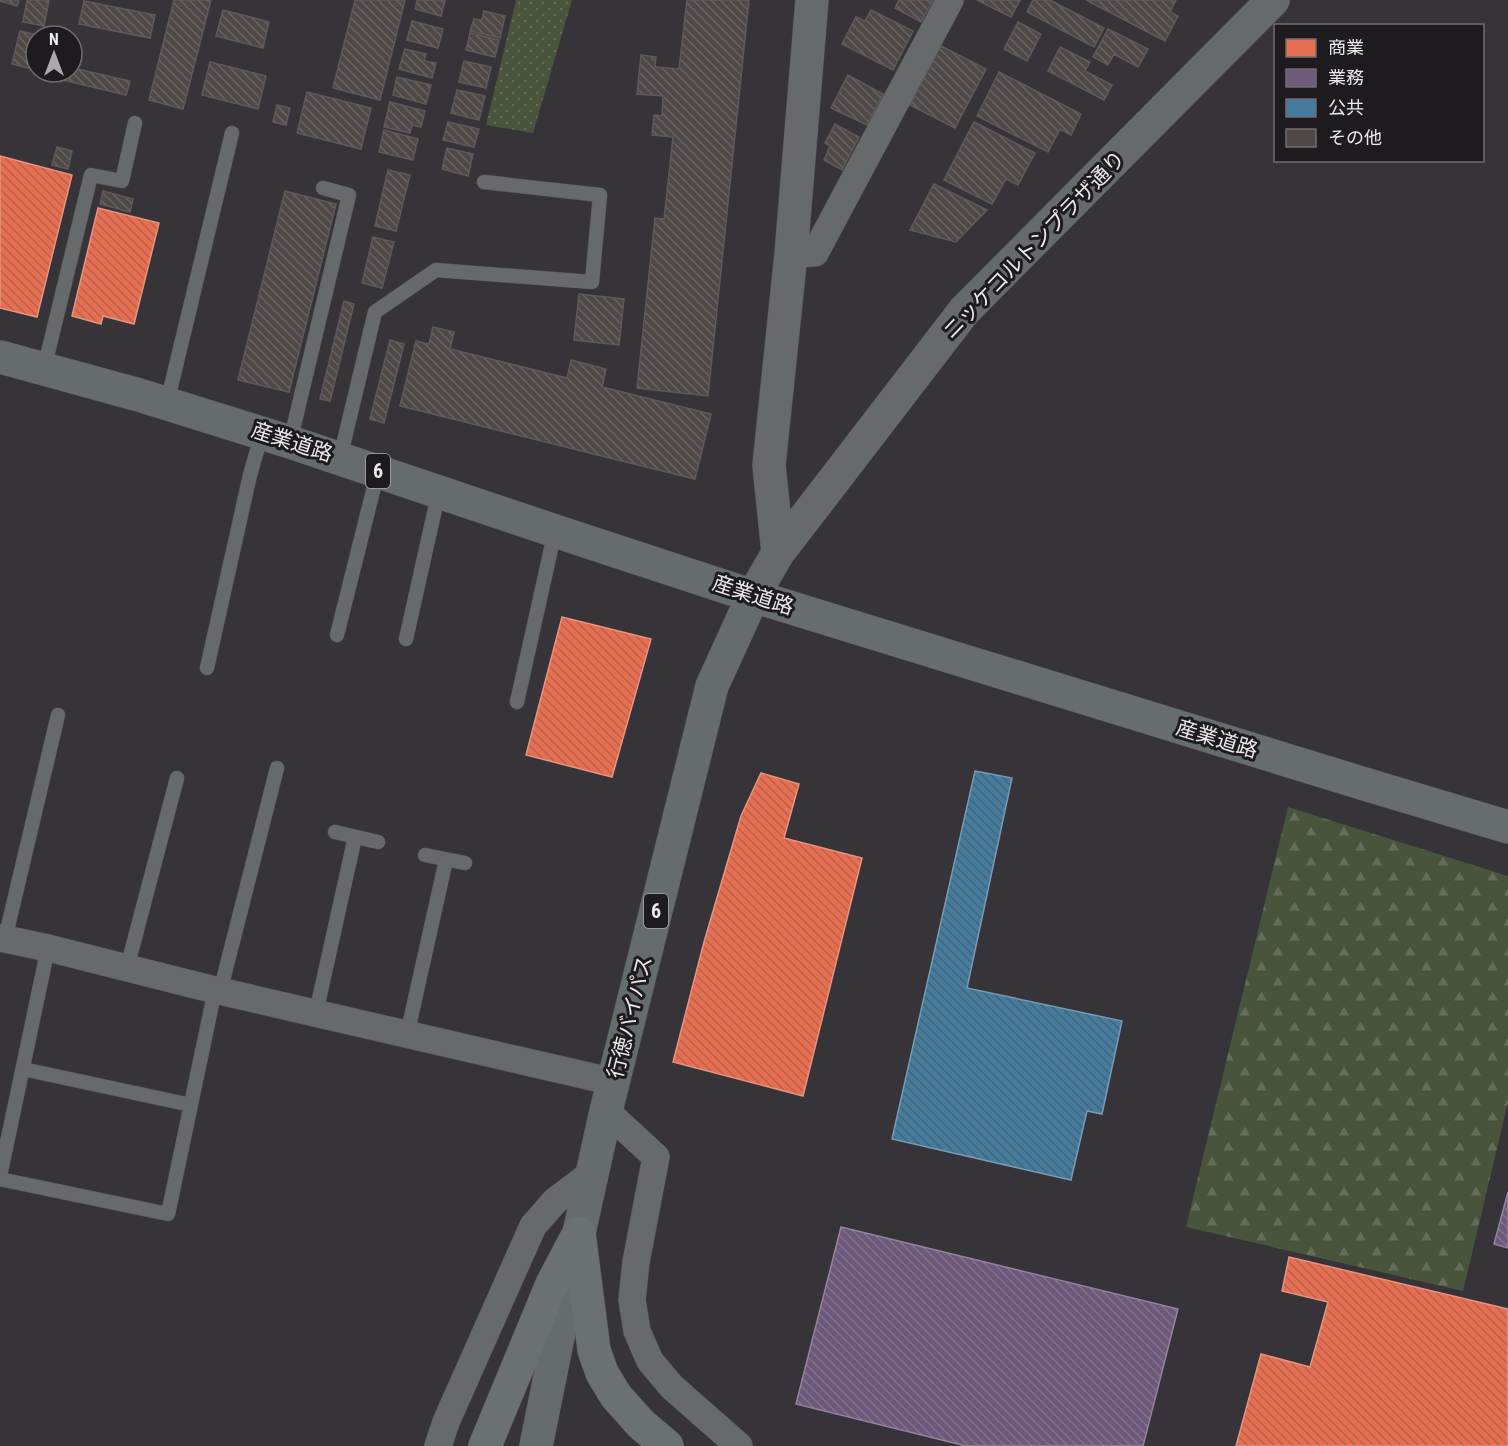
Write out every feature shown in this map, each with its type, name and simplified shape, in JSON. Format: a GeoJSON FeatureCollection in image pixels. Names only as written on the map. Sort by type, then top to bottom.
{"type":"FeatureCollection","features":[{"type":"Feature","properties":{"kind":"highway"},"geometry":{"type":"LineString","coordinates":[[485,1446],[552,1284],[579,1233]]}},
{"type":"Feature","properties":{"kind":"highway"},"geometry":{"type":"LineString","coordinates":[[579,1233],[594,1350],[602,1373],[622,1403],[641,1424],[667,1446]]}},
{"type":"Feature","properties":{"kind":"main road","name":"産業道路"},"geometry":{"type":"LineString","coordinates":[[0,357],[167,403],[340,458],[753,596],[1508,827]]}},
{"type":"Feature","properties":{"kind":"main road","name":"行徳バイパス"},"geometry":{"type":"LineString","coordinates":[[536,1446],[592,1173],[712,686],[753,596]]}},
{"type":"Feature","properties":{"kind":"street"},"geometry":{"type":"LineString","coordinates":[[778,553],[769,465],[791,254],[812,0]]}},
{"type":"Feature","properties":{"kind":"street"},"geometry":{"type":"LineString","coordinates":[[791,254],[815,253],[950,0]]}},
{"type":"Feature","properties":{"kind":"street","name":"ニッケコルトンプラザ通り"},"geometry":{"type":"LineString","coordinates":[[753,596],[778,553],[964,311],[1273,0]]}},
{"type":"Feature","properties":{"kind":"street"},"geometry":{"type":"LineString","coordinates":[[3,938],[407,1035],[610,1096],[656,1157],[636,1262],[632,1300],[636,1331],[650,1361],[672,1387],[739,1446]]}},
{"type":"Feature","properties":{"kind":"street"},"geometry":{"type":"LineString","coordinates":[[438,1446],[446,1422],[533,1226],[555,1202],[592,1173]]}},
{"type":"Feature","properties":{"kind":"lane"},"geometry":{"type":"LineString","coordinates":[[44,369],[91,175],[122,181],[135,123]]}},
{"type":"Feature","properties":{"kind":"lane"},"geometry":{"type":"LineString","coordinates":[[167,403],[232,133]]}},
{"type":"Feature","properties":{"kind":"lane"},"geometry":{"type":"LineString","coordinates":[[340,458],[375,312],[436,270],[592,282],[600,195],[484,182]]}},
{"type":"Feature","properties":{"kind":"lane"},"geometry":{"type":"LineString","coordinates":[[207,668],[250,475],[276,437],[349,195],[323,188]]}},
{"type":"Feature","properties":{"kind":"lane"},"geometry":{"type":"LineString","coordinates":[[337,635],[378,471]]}},
{"type":"Feature","properties":{"kind":"lane"},"geometry":{"type":"LineString","coordinates":[[406,639],[439,491]]}},
{"type":"Feature","properties":{"kind":"lane"},"geometry":{"type":"LineString","coordinates":[[517,702],[555,531]]}},
{"type":"Feature","properties":{"kind":"lane"},"geometry":{"type":"LineString","coordinates":[[3,938],[58,715]]}},
{"type":"Feature","properties":{"kind":"lane"},"geometry":{"type":"LineString","coordinates":[[48,948],[0,1178],[168,1214],[218,991],[277,768]]}},
{"type":"Feature","properties":{"kind":"lane"},"geometry":{"type":"LineString","coordinates":[[127,968],[177,778]]}},
{"type":"Feature","properties":{"kind":"lane"},"geometry":{"type":"LineString","coordinates":[[335,832],[378,842]]}},
{"type":"Feature","properties":{"kind":"lane"},"geometry":{"type":"LineString","coordinates":[[316,1013],[355,837]]}},
{"type":"Feature","properties":{"kind":"lane"},"geometry":{"type":"LineString","coordinates":[[425,855],[465,864]]}},
{"type":"Feature","properties":{"kind":"lane"},"geometry":{"type":"LineString","coordinates":[[407,1035],[446,860]]}},
{"type":"Feature","properties":{"kind":"lane"},"geometry":{"type":"LineString","coordinates":[[23,1069],[191,1105]]}},
{"type":"Feature","properties":{"kind":"green space"},"geometry":{"type":"Polygon","coordinates":[[[516,0],[572,0],[533,133],[486,125],[516,0]]]}},
{"type":"Feature","properties":{"kind":"green space"},"geometry":{"type":"Polygon","coordinates":[[[1288,807],[1508,876],[1508,1102],[1463,1291],[1186,1227],[1288,807]]]}},
{"type":"Feature","properties":{"kind":"building: 商業"},"geometry":{"type":"Polygon","coordinates":[[[0,156],[72,175],[37,317],[0,308],[0,156]]]}},
{"type":"Feature","properties":{"kind":"building: 商業"},"geometry":{"type":"Polygon","coordinates":[[[98,208],[159,223],[134,324],[103,316],[101,324],[72,316],[98,208]]]}},
{"type":"Feature","properties":{"kind":"building: 商業"},"geometry":{"type":"Polygon","coordinates":[[[562,617],[651,639],[612,777],[526,755],[562,617]]]}},
{"type":"Feature","properties":{"kind":"building: 商業"},"geometry":{"type":"Polygon","coordinates":[[[761,773],[799,784],[784,838],[862,858],[803,1096],[673,1062],[704,942],[741,816],[761,773]]]}},
{"type":"Feature","properties":{"kind":"building: 商業"},"geometry":{"type":"Polygon","coordinates":[[[1289,1257],[1508,1309],[1508,1446],[1236,1446],[1261,1354],[1310,1367],[1328,1302],[1282,1291],[1289,1257]]]}},
{"type":"Feature","properties":{"kind":"building: 業務"},"geometry":{"type":"Polygon","coordinates":[[[1508,1192],[1508,1248],[1494,1244],[1508,1192]]]}},
{"type":"Feature","properties":{"kind":"building: 業務"},"geometry":{"type":"Polygon","coordinates":[[[841,1227],[1178,1309],[1143,1446],[966,1446],[796,1404],[841,1227]]]}},
{"type":"Feature","properties":{"kind":"building: 公共"},"geometry":{"type":"Polygon","coordinates":[[[975,771],[1012,778],[967,988],[1122,1021],[1102,1114],[1087,1111],[1071,1180],[892,1139],[975,771]]]}},
{"type":"Feature","properties":{"kind":"building: その他"},"geometry":{"type":"Polygon","coordinates":[[[0,0],[19,0],[17,6],[0,0]]]}},
{"type":"Feature","properties":{"kind":"building: その他"},"geometry":{"type":"Polygon","coordinates":[[[27,0],[49,0],[44,24],[23,22],[27,0]]]}},
{"type":"Feature","properties":{"kind":"building: その他"},"geometry":{"type":"Polygon","coordinates":[[[174,0],[211,0],[183,109],[149,100],[174,0]]]}},
{"type":"Feature","properties":{"kind":"building: その他"},"geometry":{"type":"Polygon","coordinates":[[[355,0],[405,0],[380,100],[333,88],[355,0]]]}},
{"type":"Feature","properties":{"kind":"building: その他"},"geometry":{"type":"Polygon","coordinates":[[[417,0],[445,0],[441,16],[415,9],[417,0]]]}},
{"type":"Feature","properties":{"kind":"building: その他"},"geometry":{"type":"Polygon","coordinates":[[[687,0],[749,0],[708,396],[637,388],[655,218],[664,219],[673,137],[652,135],[654,115],[662,116],[663,96],[637,94],[641,55],[656,57],[655,67],[679,69],[687,0]]]}},
{"type":"Feature","properties":{"kind":"building: その他"},"geometry":{"type":"Polygon","coordinates":[[[899,0],[933,0],[921,22],[895,8],[899,0]]]}},
{"type":"Feature","properties":{"kind":"building: その他"},"geometry":{"type":"Polygon","coordinates":[[[977,0],[1020,0],[1011,17],[977,0]]]}},
{"type":"Feature","properties":{"kind":"building: その他"},"geometry":{"type":"Polygon","coordinates":[[[1033,0],[1050,0],[1104,28],[1094,47],[1027,12],[1033,0]]]}},
{"type":"Feature","properties":{"kind":"building: その他"},"geometry":{"type":"Polygon","coordinates":[[[1086,0],[1176,0],[1170,12],[1178,16],[1165,41],[1086,0]]]}},
{"type":"Feature","properties":{"kind":"building: その他"},"geometry":{"type":"Polygon","coordinates":[[[84,1],[155,15],[150,38],[79,24],[84,1]]]}},
{"type":"Feature","properties":{"kind":"building: その他"},"geometry":{"type":"Polygon","coordinates":[[[223,10],[269,22],[263,48],[216,36],[223,10]]]}},
{"type":"Feature","properties":{"kind":"building: その他"},"geometry":{"type":"Polygon","coordinates":[[[871,10],[913,31],[893,70],[842,44],[856,17],[865,21],[871,10]]]}},
{"type":"Feature","properties":{"kind":"building: その他"},"geometry":{"type":"Polygon","coordinates":[[[484,11],[505,16],[500,38],[470,31],[474,19],[482,20],[484,11]]]}},
{"type":"Feature","properties":{"kind":"building: その他"},"geometry":{"type":"Polygon","coordinates":[[[412,21],[443,29],[438,48],[407,40],[412,21]]]}},
{"type":"Feature","properties":{"kind":"building: その他"},"geometry":{"type":"Polygon","coordinates":[[[1018,22],[1041,34],[1027,61],[1004,49],[1018,22]]]}},
{"type":"Feature","properties":{"kind":"building: その他"},"geometry":{"type":"Polygon","coordinates":[[[1108,29],[1148,49],[1138,67],[1114,54],[1108,65],[1093,57],[1108,29]]]}},
{"type":"Feature","properties":{"kind":"building: その他"},"geometry":{"type":"Polygon","coordinates":[[[20,31],[24,32],[24,67],[12,64],[20,31]]]}},
{"type":"Feature","properties":{"kind":"building: その他"},"geometry":{"type":"Polygon","coordinates":[[[470,33],[499,40],[495,57],[466,50],[470,33]]]}},
{"type":"Feature","properties":{"kind":"building: その他"},"geometry":{"type":"Polygon","coordinates":[[[941,46],[986,69],[955,128],[910,105],[941,46]]]}},
{"type":"Feature","properties":{"kind":"building: その他"},"geometry":{"type":"Polygon","coordinates":[[[1060,47],[1090,62],[1085,71],[1112,85],[1104,100],[1048,71],[1060,47]]]}},
{"type":"Feature","properties":{"kind":"building: その他"},"geometry":{"type":"Polygon","coordinates":[[[405,49],[426,54],[424,61],[436,63],[432,78],[399,69],[405,49]]]}},
{"type":"Feature","properties":{"kind":"building: その他"},"geometry":{"type":"Polygon","coordinates":[[[464,61],[491,67],[486,88],[459,82],[464,61]]]}},
{"type":"Feature","properties":{"kind":"building: その他"},"geometry":{"type":"Polygon","coordinates":[[[210,62],[266,76],[258,109],[202,95],[210,62]]]}},
{"type":"Feature","properties":{"kind":"building: その他"},"geometry":{"type":"Polygon","coordinates":[[[84,71],[130,81],[126,95],[80,84],[84,84],[84,71]]]}},
{"type":"Feature","properties":{"kind":"building: その他"},"geometry":{"type":"Polygon","coordinates":[[[999,72],[1081,114],[1071,135],[1060,129],[1048,152],[977,116],[999,72]]]}},
{"type":"Feature","properties":{"kind":"building: その他"},"geometry":{"type":"Polygon","coordinates":[[[848,75],[883,94],[867,125],[831,108],[848,75]]]}},
{"type":"Feature","properties":{"kind":"building: その他"},"geometry":{"type":"Polygon","coordinates":[[[397,77],[431,85],[426,104],[393,95],[397,77]]]}},
{"type":"Feature","properties":{"kind":"building: その他"},"geometry":{"type":"Polygon","coordinates":[[[457,90],[485,96],[479,120],[451,113],[457,90]]]}},
{"type":"Feature","properties":{"kind":"building: その他"},"geometry":{"type":"Polygon","coordinates":[[[307,92],[371,108],[361,149],[297,133],[307,92]]]}},
{"type":"Feature","properties":{"kind":"building: その他"},"geometry":{"type":"Polygon","coordinates":[[[390,102],[425,111],[421,127],[412,125],[410,133],[384,127],[390,102]]]}},
{"type":"Feature","properties":{"kind":"building: その他"},"geometry":{"type":"Polygon","coordinates":[[[277,105],[290,108],[286,125],[273,122],[277,105]]]}},
{"type":"Feature","properties":{"kind":"building: その他"},"geometry":{"type":"Polygon","coordinates":[[[448,122],[479,129],[474,147],[443,140],[448,122]]]}},
{"type":"Feature","properties":{"kind":"building: その他"},"geometry":{"type":"Polygon","coordinates":[[[974,122],[1035,153],[1018,185],[1006,179],[992,204],[944,180],[974,122]]]}},
{"type":"Feature","properties":{"kind":"building: その他"},"geometry":{"type":"Polygon","coordinates":[[[835,124],[859,137],[842,170],[824,160],[830,146],[825,143],[835,124]]]}},
{"type":"Feature","properties":{"kind":"building: その他"},"geometry":{"type":"Polygon","coordinates":[[[384,130],[418,139],[413,160],[379,152],[384,130]]]}},
{"type":"Feature","properties":{"kind":"building: その他"},"geometry":{"type":"Polygon","coordinates":[[[57,147],[72,151],[68,169],[52,165],[57,147]]]}},
{"type":"Feature","properties":{"kind":"building: その他"},"geometry":{"type":"Polygon","coordinates":[[[447,148],[473,154],[468,176],[442,169],[447,148]]]}},
{"type":"Feature","properties":{"kind":"building: その他"},"geometry":{"type":"Polygon","coordinates":[[[388,170],[410,175],[396,231],[375,226],[388,170]]]}},
{"type":"Feature","properties":{"kind":"building: その他"},"geometry":{"type":"Polygon","coordinates":[[[934,184],[987,210],[956,242],[910,230],[934,184]]]}},
{"type":"Feature","properties":{"kind":"building: その他"},"geometry":{"type":"Polygon","coordinates":[[[103,191],[133,199],[130,212],[100,204],[103,191]]]}},
{"type":"Feature","properties":{"kind":"building: その他"},"geometry":{"type":"Polygon","coordinates":[[[285,191],[336,204],[289,392],[238,380],[285,191]]]}},
{"type":"Feature","properties":{"kind":"building: その他"},"geometry":{"type":"Polygon","coordinates":[[[373,237],[394,242],[382,288],[362,283],[373,237]]]}},
{"type":"Feature","properties":{"kind":"building: その他"},"geometry":{"type":"Polygon","coordinates":[[[579,294],[624,299],[619,345],[574,340],[579,294]]]}},
{"type":"Feature","properties":{"kind":"building: その他"},"geometry":{"type":"Polygon","coordinates":[[[344,301],[354,304],[330,401],[320,399],[344,301]]]}},
{"type":"Feature","properties":{"kind":"building: その他"},"geometry":{"type":"Polygon","coordinates":[[[433,327],[454,332],[450,349],[567,378],[571,360],[606,369],[602,387],[711,414],[695,479],[400,406],[416,341],[429,344],[433,327]]]}},
{"type":"Feature","properties":{"kind":"building: その他"},"geometry":{"type":"Polygon","coordinates":[[[390,340],[404,344],[384,423],[370,419],[390,340]]]}}]}
